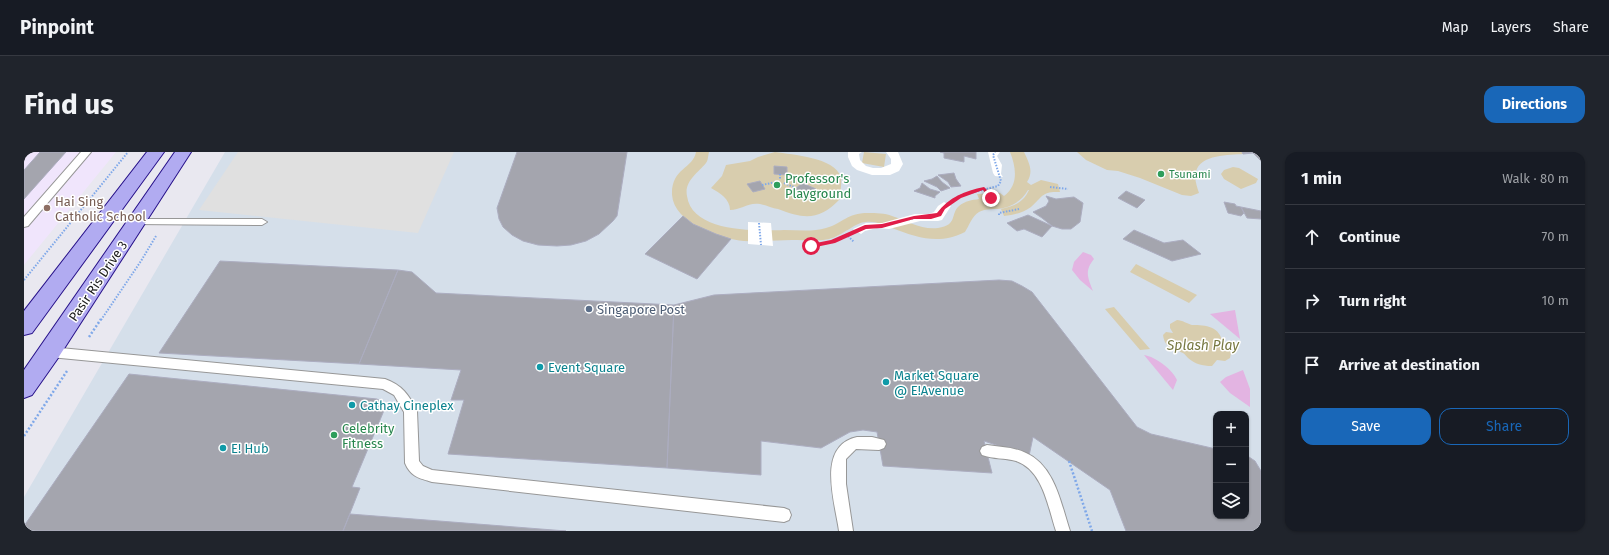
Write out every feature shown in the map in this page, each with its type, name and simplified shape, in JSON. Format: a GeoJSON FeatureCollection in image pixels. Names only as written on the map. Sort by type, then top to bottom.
{"type":"FeatureCollection","features":[{"type":"Feature","properties":{"kind":"main road"},"geometry":{"type":"LineString","coordinates":[[24,327],[156,152]]}},
{"type":"Feature","properties":{"kind":"main road","name":"Pasir Ris Drive 3"},"geometry":{"type":"LineString","coordinates":[[24,388],[50,352],[183,152]]}},
{"type":"Feature","properties":{"kind":"lane"},"geometry":{"type":"LineString","coordinates":[[24,224],[86,152]]}},
{"type":"Feature","properties":{"kind":"lane"},"geometry":{"type":"LineString","coordinates":[[137,222],[262,222]]}},
{"type":"Feature","properties":{"kind":"lane"},"geometry":{"type":"LineString","coordinates":[[50,352],[385,384],[398,391],[410,411],[412,463],[418,470],[432,476],[784,515]]}},
{"type":"Feature","properties":{"kind":"lane"},"geometry":{"type":"LineString","coordinates":[[846,531],[838,470],[840,459],[844,450],[852,444],[860,442],[879,444]]}},
{"type":"Feature","properties":{"kind":"lane"},"geometry":{"type":"LineString","coordinates":[[987,451],[1021,457],[1037,468],[1044,478],[1062,531]]}},
{"type":"Feature","properties":{"kind":"path"},"geometry":{"type":"LineString","coordinates":[[24,280],[128,152]]}},
{"type":"Feature","properties":{"kind":"path"},"geometry":{"type":"LineString","coordinates":[[811,246],[833,242],[865,227],[882,226],[914,218],[931,217],[942,212],[947,205],[959,196],[984,188],[998,186],[1001,184],[993,155],[995,152]]}},
{"type":"Feature","properties":{"kind":"path"},"geometry":{"type":"LineString","coordinates":[[780,174],[780,179]]}},
{"type":"Feature","properties":{"kind":"path"},"geometry":{"type":"LineString","coordinates":[[762,185],[776,182]]}},
{"type":"Feature","properties":{"kind":"path"},"geometry":{"type":"LineString","coordinates":[[784,183],[796,188]]}},
{"type":"Feature","properties":{"kind":"path"},"geometry":{"type":"LineString","coordinates":[[1050,187],[1068,189]]}},
{"type":"Feature","properties":{"kind":"path"},"geometry":{"type":"LineString","coordinates":[[984,188],[991,198]]}},
{"type":"Feature","properties":{"kind":"path"},"geometry":{"type":"LineString","coordinates":[[999,215],[999,213],[1019,209]]}},
{"type":"Feature","properties":{"kind":"path"},"geometry":{"type":"LineString","coordinates":[[24,436],[141,261],[164,222]]}},
{"type":"Feature","properties":{"kind":"path"},"geometry":{"type":"LineString","coordinates":[[759,223],[761,245]]}},
{"type":"Feature","properties":{"kind":"path"},"geometry":{"type":"LineString","coordinates":[[848,236],[854,242]]}},
{"type":"Feature","properties":{"kind":"path"},"geometry":{"type":"LineString","coordinates":[[1069,461],[1092,531]]}},
{"type":"Feature","properties":{"kind":"shaded area","name":"Hai Sing Catholic School"},"geometry":{"type":"Polygon","coordinates":[[[24,152],[116,152],[24,265],[24,152]]]}},
{"type":"Feature","properties":{"kind":"shaded area"},"geometry":{"type":"Polygon","coordinates":[[[225,152],[1261,152],[1261,531],[24,531],[24,497],[225,152]]]}},
{"type":"Feature","properties":{"kind":"shaded area"},"geometry":{"type":"Polygon","coordinates":[[[238,152],[454,152],[418,233],[199,210],[238,152]]]}},
{"type":"Feature","properties":{"kind":"shaded area"},"geometry":{"type":"Polygon","coordinates":[[[1083,252],[1091,255],[1094,259],[1088,271],[1088,278],[1093,291],[1080,280],[1072,270],[1074,262],[1083,252]]]}},
{"type":"Feature","properties":{"kind":"shaded area"},"geometry":{"type":"Polygon","coordinates":[[[1235,310],[1240,339],[1210,314],[1235,310]]]}},
{"type":"Feature","properties":{"kind":"shaded area"},"geometry":{"type":"Polygon","coordinates":[[[1144,355],[1154,358],[1168,368],[1175,376],[1177,380],[1173,390],[1144,355]]]}},
{"type":"Feature","properties":{"kind":"shaded area"},"geometry":{"type":"Polygon","coordinates":[[[1243,370],[1250,389],[1250,407],[1230,393],[1220,382],[1226,377],[1243,370]]]}},
{"type":"Feature","properties":{"kind":"water"},"geometry":{"type":"Polygon","coordinates":[[[696,152],[709,152],[707,162],[692,178],[688,186],[687,196],[691,208],[700,217],[713,223],[743,229],[816,230],[832,226],[850,216],[861,213],[886,214],[926,228],[944,227],[951,222],[956,209],[961,204],[979,199],[977,194],[1000,193],[1004,196],[1009,192],[1015,176],[1014,164],[1010,152],[1024,152],[1029,163],[1030,171],[1027,182],[1031,185],[1041,180],[1058,184],[1060,192],[1046,193],[1025,211],[1004,216],[1001,209],[1014,205],[1021,201],[1027,194],[1028,190],[1019,201],[1011,205],[1003,208],[979,212],[965,232],[946,238],[928,239],[870,222],[858,224],[839,235],[824,240],[734,240],[700,228],[681,214],[675,205],[672,195],[675,179],[678,174],[691,162],[696,152]]]}},
{"type":"Feature","properties":{"kind":"water","name":"Professor's Playground"},"geometry":{"type":"Polygon","coordinates":[[[775,152],[812,158],[822,161],[837,170],[841,177],[840,199],[825,211],[811,216],[796,215],[760,204],[752,204],[730,210],[730,206],[721,194],[711,188],[722,176],[726,165],[750,161],[775,152]]]}},
{"type":"Feature","properties":{"kind":"water"},"geometry":{"type":"Polygon","coordinates":[[[864,152],[886,154],[884,167],[862,163],[864,152]]]}},
{"type":"Feature","properties":{"kind":"water","name":"Tsunami"},"geometry":{"type":"Polygon","coordinates":[[[1077,152],[1242,152],[1243,154],[1223,155],[1203,162],[1199,166],[1195,175],[1199,193],[1191,196],[1182,195],[1118,171],[1107,170],[1086,160],[1077,152]]]}},
{"type":"Feature","properties":{"kind":"water"},"geometry":{"type":"Polygon","coordinates":[[[1233,167],[1239,168],[1258,179],[1256,183],[1241,189],[1224,179],[1221,174],[1224,170],[1233,167]]]}},
{"type":"Feature","properties":{"kind":"water"},"geometry":{"type":"Polygon","coordinates":[[[1136,264],[1197,295],[1189,303],[1130,272],[1136,264]]]}},
{"type":"Feature","properties":{"kind":"water"},"geometry":{"type":"Polygon","coordinates":[[[1114,307],[1150,349],[1140,350],[1105,309],[1114,307]]]}},
{"type":"Feature","properties":{"kind":"water","name":"Splash Play"},"geometry":{"type":"Polygon","coordinates":[[[1177,320],[1192,325],[1207,326],[1216,330],[1219,333],[1223,344],[1229,348],[1231,353],[1230,358],[1225,361],[1217,360],[1212,366],[1202,365],[1193,362],[1185,354],[1168,346],[1163,335],[1166,332],[1173,333],[1170,328],[1170,324],[1177,320]]]}},
{"type":"Feature","properties":{"kind":"pier"},"geometry":{"type":"Polygon","coordinates":[[[848,152],[862,152],[859,154],[860,160],[866,166],[881,168],[891,164],[891,159],[886,152],[898,152],[903,164],[899,171],[890,175],[872,175],[857,170],[852,166],[848,157],[848,152]]]}},
{"type":"Feature","properties":{"kind":"pier"},"geometry":{"type":"Polygon","coordinates":[[[988,152],[1000,152],[997,156],[1002,165],[1001,174],[1003,177],[995,176],[993,173],[988,152]]]}},
{"type":"Feature","properties":{"kind":"pier"},"geometry":{"type":"Polygon","coordinates":[[[944,202],[951,206],[942,220],[920,221],[889,229],[877,228],[865,231],[861,234],[853,229],[866,223],[882,223],[915,214],[929,214],[934,212],[938,206],[944,202]]]}},
{"type":"Feature","properties":{"kind":"pier"},"geometry":{"type":"Polygon","coordinates":[[[748,222],[771,223],[773,246],[748,244],[748,222]]]}},
{"type":"Feature","properties":{"kind":"building"},"geometry":{"type":"Polygon","coordinates":[[[40,152],[66,152],[24,199],[24,170],[40,152]]]}},
{"type":"Feature","properties":{"kind":"building"},"geometry":{"type":"Polygon","coordinates":[[[517,152],[627,152],[617,216],[599,234],[586,241],[571,245],[538,245],[523,241],[512,235],[503,227],[499,219],[497,208],[517,152]]]}},
{"type":"Feature","properties":{"kind":"building"},"geometry":{"type":"Polygon","coordinates":[[[940,152],[976,152],[976,159],[964,156],[964,162],[944,158],[944,153],[940,152]]]}},
{"type":"Feature","properties":{"kind":"building"},"geometry":{"type":"Polygon","coordinates":[[[1242,152],[1261,152],[1261,161],[1253,153],[1243,154],[1242,152]]]}},
{"type":"Feature","properties":{"kind":"building"},"geometry":{"type":"Polygon","coordinates":[[[774,166],[787,167],[787,175],[774,174],[774,166]]]}},
{"type":"Feature","properties":{"kind":"building"},"geometry":{"type":"Polygon","coordinates":[[[954,173],[961,186],[951,187],[948,182],[938,175],[954,173]]]}},
{"type":"Feature","properties":{"kind":"building"},"geometry":{"type":"Polygon","coordinates":[[[937,176],[950,188],[941,191],[937,187],[924,181],[937,176]]]}},
{"type":"Feature","properties":{"kind":"building"},"geometry":{"type":"Polygon","coordinates":[[[760,181],[765,189],[753,192],[747,184],[760,181]]]}},
{"type":"Feature","properties":{"kind":"building"},"geometry":{"type":"Polygon","coordinates":[[[802,183],[816,189],[808,197],[794,190],[802,183]]]}},
{"type":"Feature","properties":{"kind":"building"},"geometry":{"type":"Polygon","coordinates":[[[922,183],[930,189],[940,192],[935,196],[935,198],[914,191],[920,188],[922,183]]]}},
{"type":"Feature","properties":{"kind":"building"},"geometry":{"type":"Polygon","coordinates":[[[1126,191],[1145,200],[1137,208],[1118,198],[1126,191]]]}},
{"type":"Feature","properties":{"kind":"building"},"geometry":{"type":"Polygon","coordinates":[[[1046,196],[1056,199],[1074,197],[1083,203],[1080,222],[1071,229],[1062,229],[1052,226],[1033,212],[1046,206],[1049,201],[1046,196]]]}},
{"type":"Feature","properties":{"kind":"building"},"geometry":{"type":"Polygon","coordinates":[[[1224,202],[1241,207],[1244,213],[1241,216],[1228,213],[1224,202]]]}},
{"type":"Feature","properties":{"kind":"building"},"geometry":{"type":"Polygon","coordinates":[[[1241,207],[1261,211],[1261,219],[1247,218],[1241,207]]]}},
{"type":"Feature","properties":{"kind":"building"},"geometry":{"type":"Polygon","coordinates":[[[1028,215],[1052,226],[1042,237],[1024,229],[1017,231],[1007,223],[1028,215]]]}},
{"type":"Feature","properties":{"kind":"building"},"geometry":{"type":"Polygon","coordinates":[[[683,216],[693,224],[731,239],[697,279],[645,254],[683,216]]]}},
{"type":"Feature","properties":{"kind":"building"},"geometry":{"type":"Polygon","coordinates":[[[1134,230],[1164,243],[1183,240],[1201,254],[1172,261],[1123,239],[1134,230]]]}},
{"type":"Feature","properties":{"kind":"building"},"geometry":{"type":"Polygon","coordinates":[[[220,261],[398,270],[359,364],[159,353],[220,261]]]}},
{"type":"Feature","properties":{"kind":"building","name":"Event Square"},"geometry":{"type":"Polygon","coordinates":[[[398,270],[412,272],[436,293],[674,305],[667,468],[448,454],[464,400],[451,400],[461,370],[359,364],[398,270]]]}},
{"type":"Feature","properties":{"kind":"building","name":"Market Square @ E!Avenue"},"geometry":{"type":"Polygon","coordinates":[[[999,280],[1012,281],[1032,292],[1137,427],[1151,434],[1213,448],[1213,519],[1249,519],[1249,457],[1255,461],[1261,471],[1261,531],[1126,531],[1110,490],[1033,437],[1029,456],[984,441],[992,473],[883,466],[877,432],[863,430],[850,432],[821,448],[761,441],[761,475],[667,468],[674,305],[714,295],[999,280]]]}},
{"type":"Feature","properties":{"kind":"building","name":"E! Hub"},"geometry":{"type":"Polygon","coordinates":[[[129,374],[377,399],[384,403],[385,408],[352,487],[360,488],[343,531],[24,531],[24,526],[129,374]]]}},
{"type":"Feature","properties":{"kind":"building"},"geometry":{"type":"Polygon","coordinates":[[[350,514],[566,531],[343,531],[350,514]]]}},
{"type":"Feature","properties":{"kind":"place","name":"Tsunami"},"geometry":{"type":"Point","coordinates":[1161,174]}},
{"type":"Feature","properties":{"kind":"place","name":"Professor's Playground"},"geometry":{"type":"Point","coordinates":[777,185]}},
{"type":"Feature","properties":{"kind":"place","name":"Hai Sing Catholic School"},"geometry":{"type":"Point","coordinates":[47,208]}},
{"type":"Feature","properties":{"kind":"place","name":"Singapore Post"},"geometry":{"type":"Point","coordinates":[589,309]}},
{"type":"Feature","properties":{"kind":"place","name":"Event Square"},"geometry":{"type":"Point","coordinates":[540,367]}},
{"type":"Feature","properties":{"kind":"place","name":"Market Square @ E!Avenue"},"geometry":{"type":"Point","coordinates":[886,382]}},
{"type":"Feature","properties":{"kind":"place","name":"Cathay Cineplex"},"geometry":{"type":"Point","coordinates":[352,405]}},
{"type":"Feature","properties":{"kind":"place","name":"Celebrity Fitness"},"geometry":{"type":"Point","coordinates":[334,435]}},
{"type":"Feature","properties":{"kind":"place","name":"E! Hub"},"geometry":{"type":"Point","coordinates":[223,448]}},
{"type":"Feature","properties":{"kind":"route"},"geometry":{"type":"LineString","coordinates":[[811,246],[833,242],[865,227],[882,226],[914,218],[931,217],[942,212],[943,208],[959,196],[984,188],[991,198]]}}]}
